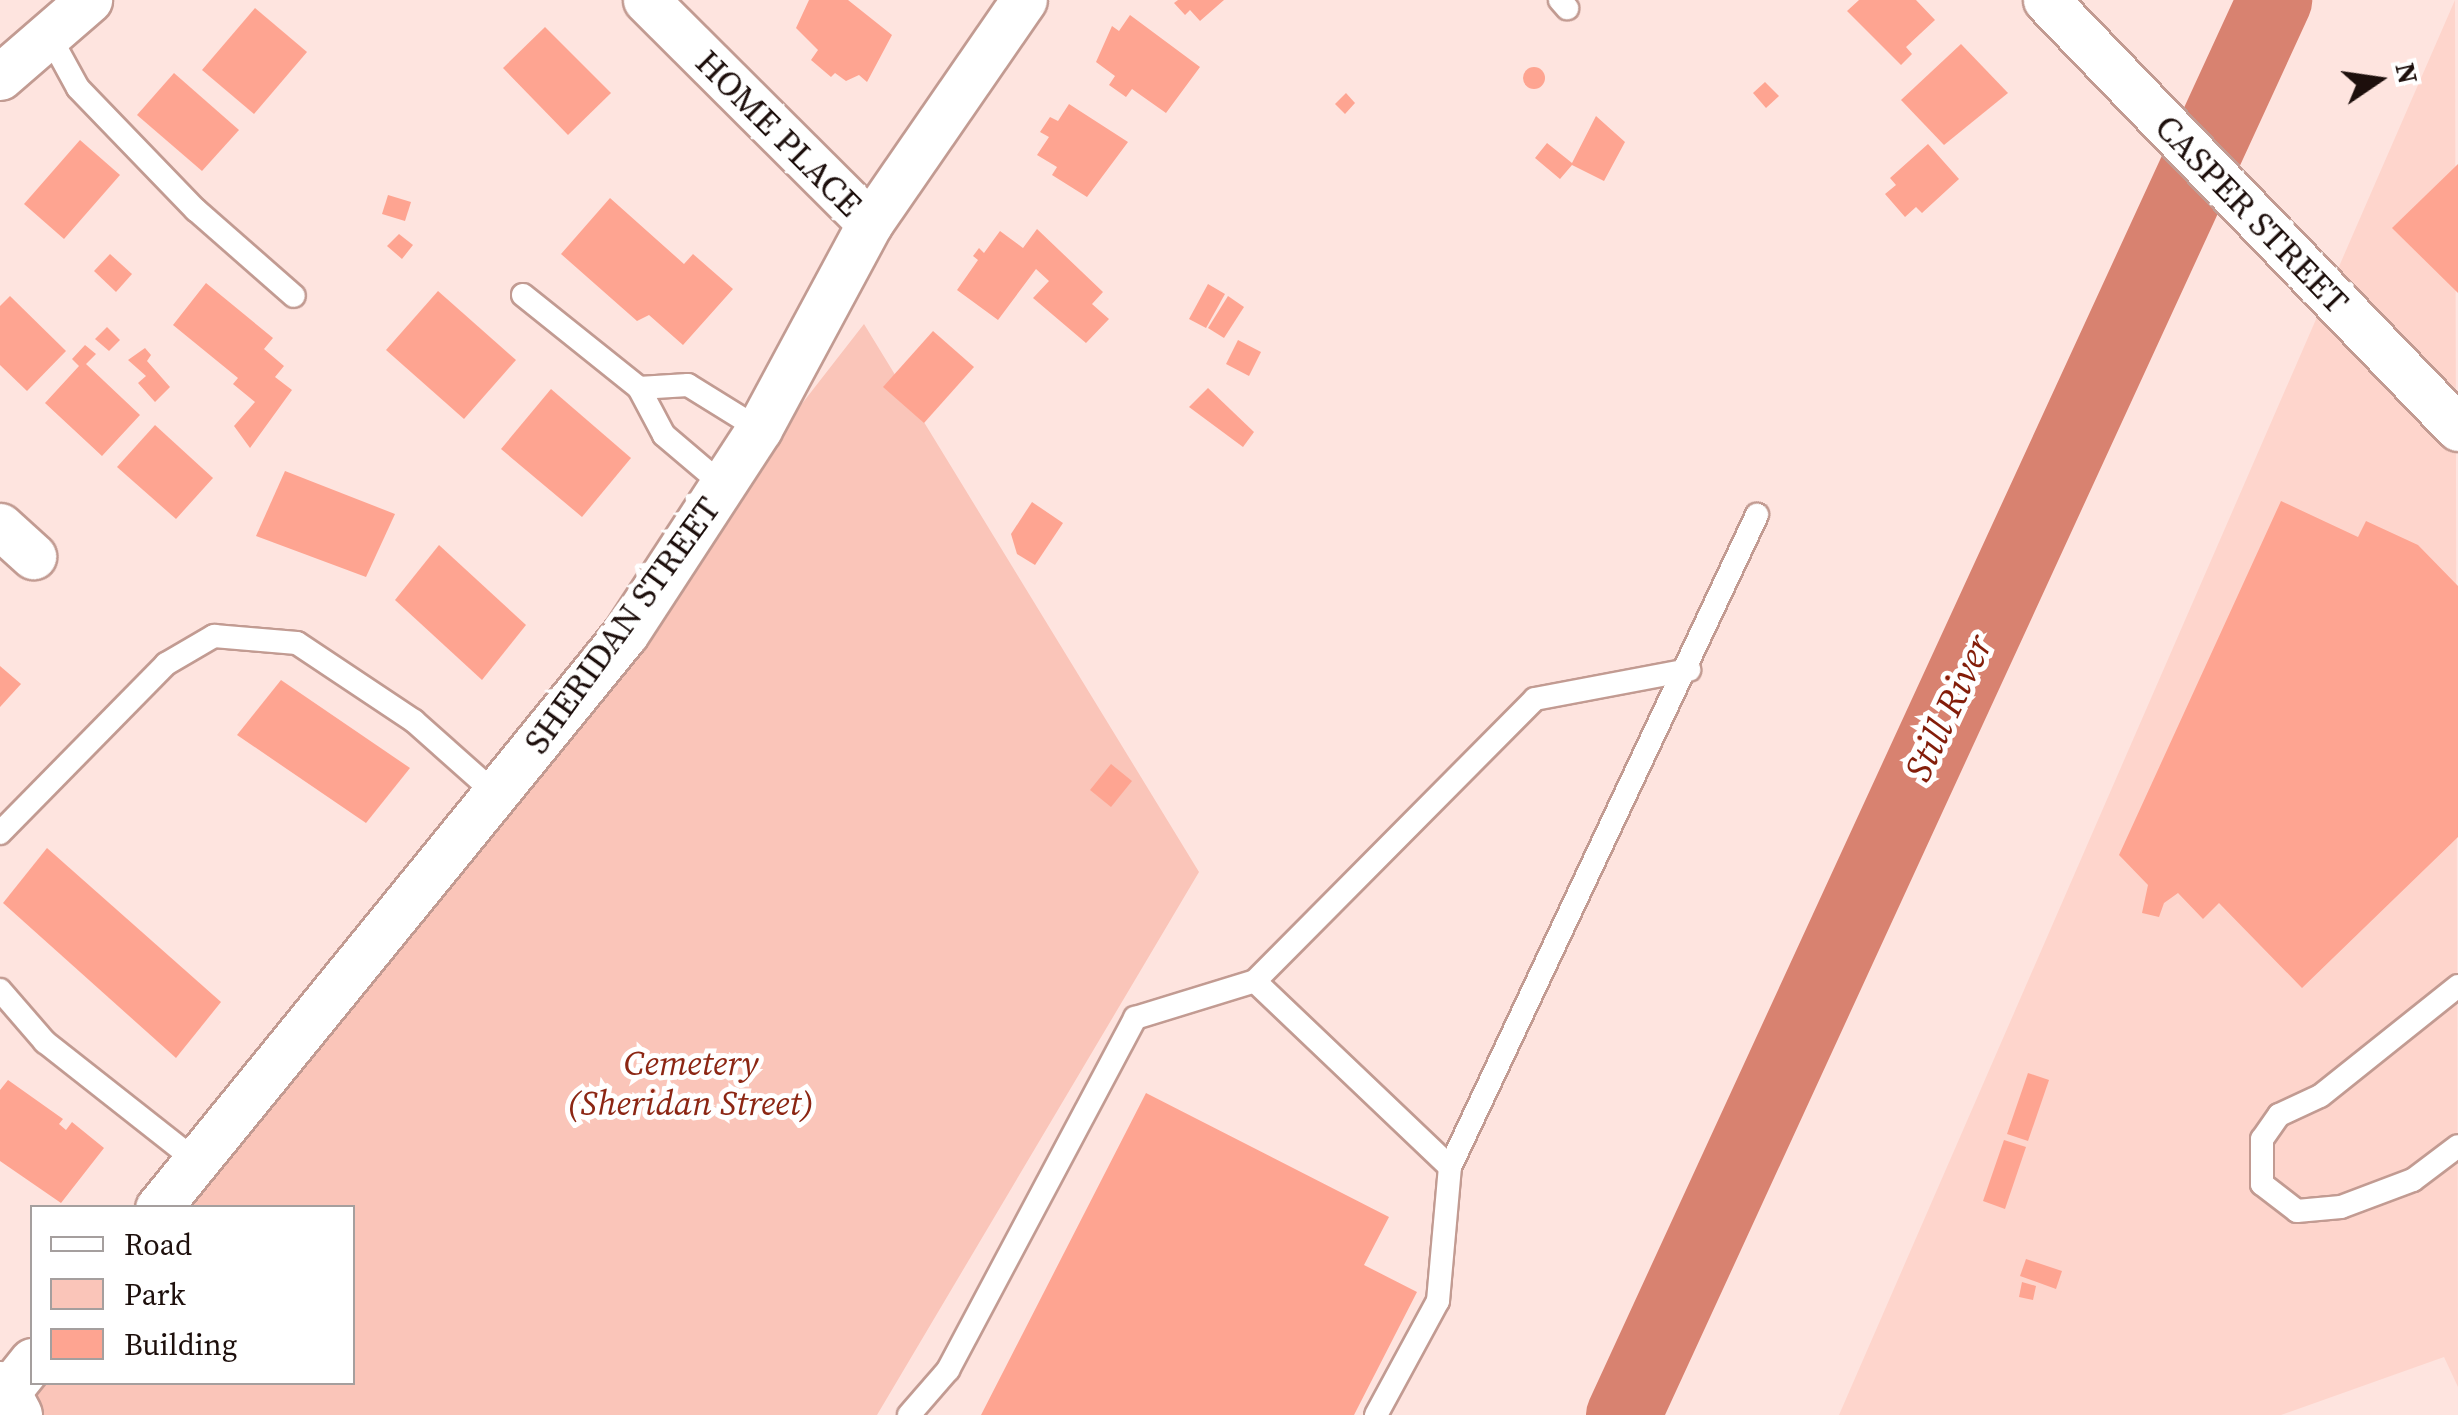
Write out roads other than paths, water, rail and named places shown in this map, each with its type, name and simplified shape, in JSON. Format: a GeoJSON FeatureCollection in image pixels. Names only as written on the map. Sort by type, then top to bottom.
{"type":"FeatureCollection","features":[{"type":"Feature","properties":{"kind":"street"},"geometry":{"type":"LineString","coordinates":[[0,77],[89,0]]}},
{"type":"Feature","properties":{"kind":"street","name":"HOME PLACE"},"geometry":{"type":"LineString","coordinates":[[646,0],[870,223]]}},
{"type":"Feature","properties":{"kind":"street","name":"SHERIDAN STREET"},"geometry":{"type":"LineString","coordinates":[[160,1205],[626,633],[759,429],[870,223],[1024,0]]}},
{"type":"Feature","properties":{"kind":"street","name":"CASPER STREET"},"geometry":{"type":"LineString","coordinates":[[2046,0],[2458,428]]}},
{"type":"Feature","properties":{"kind":"lane"},"geometry":{"type":"LineString","coordinates":[[49,35],[78,88],[196,210],[294,296]]}},
{"type":"Feature","properties":{"kind":"lane"},"geometry":{"type":"LineString","coordinates":[[523,296],[639,388],[664,435],[724,486]]}},
{"type":"Feature","properties":{"kind":"lane"},"geometry":{"type":"LineString","coordinates":[[639,388],[688,386],[759,429]]}},
{"type":"Feature","properties":{"kind":"lane"},"geometry":{"type":"LineString","coordinates":[[1376,1415],[1438,1300],[1450,1167],[1690,670],[1757,515]]}},
{"type":"Feature","properties":{"kind":"lane"},"geometry":{"type":"LineString","coordinates":[[0,832],[166,664],[214,636],[297,644],[375,692],[496,794]]}},
{"type":"Feature","properties":{"kind":"lane"},"geometry":{"type":"LineString","coordinates":[[909,1415],[948,1370],[1135,1018],[1255,981],[1536,700],[1690,670]]}},
{"type":"Feature","properties":{"kind":"lane"},"geometry":{"type":"LineString","coordinates":[[1255,981],[1450,1167]]}},
{"type":"Feature","properties":{"kind":"lane"},"geometry":{"type":"LineString","coordinates":[[2458,986],[2320,1096],[2279,1115],[2262,1139],[2262,1184],[2297,1211],[2341,1207],[2412,1180],[2458,1146]]}},
{"type":"Feature","properties":{"kind":"lane"},"geometry":{"type":"LineString","coordinates":[[0,990],[45,1042],[196,1161]]}},
{"type":"Feature","properties":{"kind":"waterway","name":"Still River"},"geometry":{"type":"LineString","coordinates":[[1623,1415],[2274,0]]}},
{"type":"Feature","properties":{"kind":"park label","name":"Cemetery (Sheridan Street)"},"geometry":{"type":"Point","coordinates":[691,1083]}}]}
